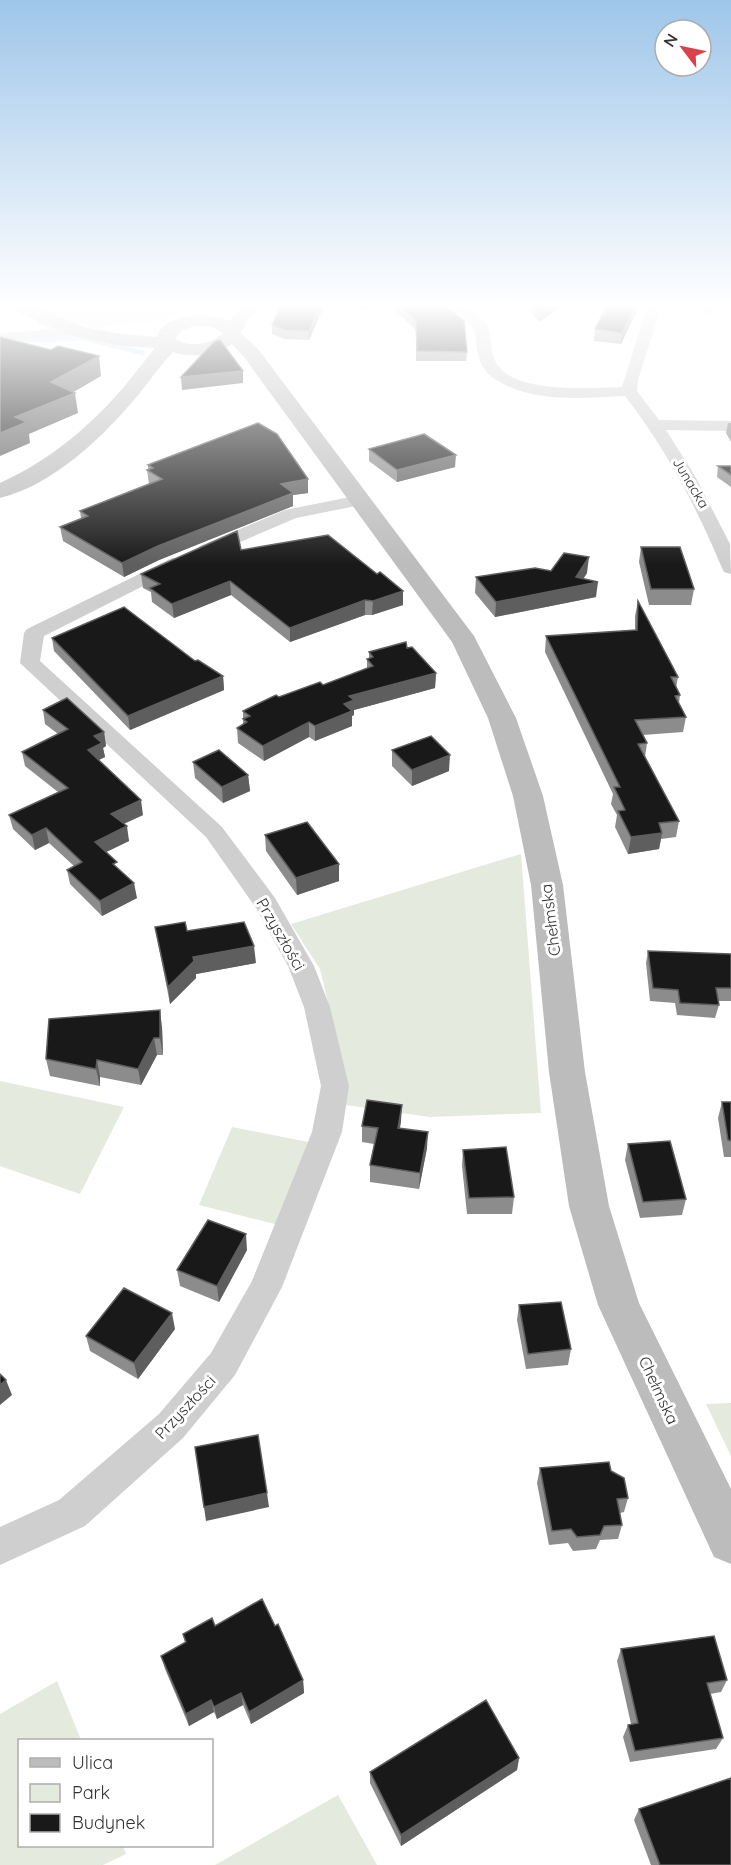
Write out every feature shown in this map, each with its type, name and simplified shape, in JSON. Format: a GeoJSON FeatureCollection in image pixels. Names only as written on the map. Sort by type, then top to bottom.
{"type":"FeatureCollection","features":[{"type":"Feature","properties":{"kind":"street"},"geometry":{"type":"LineString","coordinates":[[0,491],[35,473],[83,442],[129,391]]}},
{"type":"Feature","properties":{"kind":"street","name":"Chełmska"},"geometry":{"type":"LineString","coordinates":[[279,391],[465,641],[502,718],[528,796],[547,885],[567,1072],[589,1206],[619,1305],[731,1540]]}},
{"type":"Feature","properties":{"kind":"street"},"geometry":{"type":"LineString","coordinates":[[552,391],[574,394],[628,391]]}},
{"type":"Feature","properties":{"kind":"street","name":"Junacka"},"geometry":{"type":"LineString","coordinates":[[629,391],[657,425],[708,513],[731,568]]}},
{"type":"Feature","properties":{"kind":"street"},"geometry":{"type":"LineString","coordinates":[[657,425],[731,426]]}},
{"type":"Feature","properties":{"kind":"street","name":"Przyszłości"},"geometry":{"type":"LineString","coordinates":[[0,1546],[72,1513],[171,1425],[223,1364],[266,1287],[327,1132],[335,1086],[317,1007],[301,966],[266,904],[214,832],[30,663],[34,633],[167,566],[291,514],[360,500]]}},
{"type":"Feature","properties":{"kind":"green space"},"geometry":{"type":"Polygon","coordinates":[[[521,854],[541,1113],[430,1117],[346,1105],[346,1078],[320,969],[291,924],[521,854]]]}},
{"type":"Feature","properties":{"kind":"green space"},"geometry":{"type":"Polygon","coordinates":[[[0,1081],[124,1107],[80,1194],[0,1166],[0,1081]]]}},
{"type":"Feature","properties":{"kind":"green space"},"geometry":{"type":"Polygon","coordinates":[[[232,1127],[313,1143],[283,1226],[199,1205],[232,1127]]]}},
{"type":"Feature","properties":{"kind":"green space"},"geometry":{"type":"Polygon","coordinates":[[[731,1403],[731,1456],[706,1404],[731,1403]]]}},
{"type":"Feature","properties":{"kind":"green space"},"geometry":{"type":"Polygon","coordinates":[[[57,1681],[81,1739],[18,1739],[18,1847],[123,1847],[126,1854],[103,1865],[0,1865],[0,1714],[57,1681]]]}},
{"type":"Feature","properties":{"kind":"green space"},"geometry":{"type":"Polygon","coordinates":[[[338,1795],[377,1865],[215,1865],[338,1795]]]}},
{"type":"Feature","properties":{"kind":"building"},"geometry":{"type":"Polygon","coordinates":[[[0,391],[71,391],[75,393],[15,417],[27,422],[0,433],[0,391]]]}},
{"type":"Feature","properties":{"kind":"building"},"geometry":{"type":"Polygon","coordinates":[[[258,423],[277,434],[308,479],[281,484],[293,493],[158,546],[122,563],[60,527],[88,516],[80,511],[162,479],[147,470],[153,468],[148,465],[258,423]]]}},
{"type":"Feature","properties":{"kind":"building"},"geometry":{"type":"Polygon","coordinates":[[[424,434],[456,455],[397,470],[369,449],[424,434]]]}},
{"type":"Feature","properties":{"kind":"building"},"geometry":{"type":"Polygon","coordinates":[[[718,466],[731,466],[731,475],[718,466]]]}},
{"type":"Feature","properties":{"kind":"building"},"geometry":{"type":"Polygon","coordinates":[[[237,531],[241,550],[328,535],[377,574],[380,572],[403,591],[373,601],[365,600],[290,628],[230,581],[172,604],[150,588],[160,584],[141,574],[237,531]]]}},
{"type":"Feature","properties":{"kind":"building"},"geometry":{"type":"Polygon","coordinates":[[[641,547],[680,547],[694,589],[651,589],[641,547]]]}},
{"type":"Feature","properties":{"kind":"building"},"geometry":{"type":"Polygon","coordinates":[[[564,553],[589,557],[576,577],[598,582],[496,602],[476,577],[535,568],[551,571],[564,553]]]}},
{"type":"Feature","properties":{"kind":"building"},"geometry":{"type":"Polygon","coordinates":[[[638,601],[678,677],[671,677],[680,695],[675,696],[686,717],[635,720],[647,743],[638,744],[679,821],[659,823],[662,833],[631,837],[618,811],[625,810],[614,787],[620,787],[546,636],[637,630],[638,601]]]}},
{"type":"Feature","properties":{"kind":"building"},"geometry":{"type":"Polygon","coordinates":[[[124,607],[195,661],[198,660],[223,676],[128,716],[52,638],[124,607]]]}},
{"type":"Feature","properties":{"kind":"building"},"geometry":{"type":"Polygon","coordinates":[[[406,642],[407,648],[412,647],[436,673],[349,696],[354,700],[344,704],[352,711],[315,726],[309,722],[263,746],[237,728],[247,722],[243,719],[250,716],[243,711],[276,695],[279,697],[320,682],[323,685],[373,666],[367,659],[373,657],[369,652],[406,642]]]}},
{"type":"Feature","properties":{"kind":"building"},"geometry":{"type":"Polygon","coordinates":[[[67,698],[104,732],[94,736],[102,743],[88,750],[141,800],[111,814],[127,826],[95,842],[117,862],[113,864],[134,883],[100,901],[67,870],[82,862],[46,828],[32,835],[9,815],[68,788],[22,752],[68,729],[43,710],[67,698]]]}},
{"type":"Feature","properties":{"kind":"building"},"geometry":{"type":"Polygon","coordinates":[[[431,736],[450,755],[412,770],[392,750],[431,736]]]}},
{"type":"Feature","properties":{"kind":"building"},"geometry":{"type":"Polygon","coordinates":[[[219,750],[248,775],[222,787],[193,762],[219,750]]]}},
{"type":"Feature","properties":{"kind":"building"},"geometry":{"type":"Polygon","coordinates":[[[307,822],[339,864],[296,878],[265,835],[307,822]]]}},
{"type":"Feature","properties":{"kind":"building"},"geometry":{"type":"Polygon","coordinates":[[[185,922],[187,931],[244,922],[254,946],[193,957],[194,961],[168,987],[155,927],[185,922]]]}},
{"type":"Feature","properties":{"kind":"building"},"geometry":{"type":"Polygon","coordinates":[[[648,951],[731,954],[731,988],[716,988],[719,1005],[680,1003],[678,990],[653,988],[648,951]]]}},
{"type":"Feature","properties":{"kind":"building"},"geometry":{"type":"Polygon","coordinates":[[[160,1010],[160,1038],[154,1038],[138,1069],[97,1060],[96,1069],[46,1059],[49,1019],[160,1010]]]}},
{"type":"Feature","properties":{"kind":"building"},"geometry":{"type":"Polygon","coordinates":[[[367,1100],[402,1105],[398,1128],[428,1132],[420,1173],[370,1165],[378,1128],[362,1126],[367,1100]]]}},
{"type":"Feature","properties":{"kind":"building"},"geometry":{"type":"Polygon","coordinates":[[[722,1102],[731,1102],[731,1141],[728,1140],[722,1102]]]}},
{"type":"Feature","properties":{"kind":"building"},"geometry":{"type":"Polygon","coordinates":[[[670,1141],[686,1199],[643,1202],[628,1144],[670,1141]]]}},
{"type":"Feature","properties":{"kind":"building"},"geometry":{"type":"Polygon","coordinates":[[[506,1147],[514,1197],[469,1198],[463,1150],[506,1147]]]}},
{"type":"Feature","properties":{"kind":"building"},"geometry":{"type":"Polygon","coordinates":[[[208,1220],[246,1234],[217,1286],[177,1270],[208,1220]]]}},
{"type":"Feature","properties":{"kind":"building"},"geometry":{"type":"Polygon","coordinates":[[[124,1288],[172,1313],[134,1363],[86,1336],[124,1288]]]}},
{"type":"Feature","properties":{"kind":"building"},"geometry":{"type":"Polygon","coordinates":[[[561,1302],[571,1349],[528,1354],[519,1305],[561,1302]]]}},
{"type":"Feature","properties":{"kind":"building"},"geometry":{"type":"Polygon","coordinates":[[[0,1374],[6,1380],[0,1385],[0,1374]]]}},
{"type":"Feature","properties":{"kind":"building"},"geometry":{"type":"Polygon","coordinates":[[[258,1435],[267,1493],[204,1507],[195,1447],[258,1435]]]}},
{"type":"Feature","properties":{"kind":"building"},"geometry":{"type":"Polygon","coordinates":[[[609,1462],[611,1471],[624,1478],[628,1498],[617,1499],[622,1525],[604,1526],[600,1535],[577,1537],[571,1529],[552,1531],[540,1468],[609,1462]]]}},
{"type":"Feature","properties":{"kind":"building"},"geometry":{"type":"Polygon","coordinates":[[[262,1599],[275,1626],[278,1624],[303,1680],[249,1712],[241,1693],[214,1707],[211,1700],[186,1714],[161,1656],[186,1642],[183,1634],[212,1618],[215,1626],[262,1599]]]}},
{"type":"Feature","properties":{"kind":"building"},"geometry":{"type":"Polygon","coordinates":[[[714,1636],[727,1680],[707,1683],[723,1738],[635,1751],[628,1725],[638,1723],[621,1649],[714,1636]]]}},
{"type":"Feature","properties":{"kind":"building"},"geometry":{"type":"Polygon","coordinates":[[[486,1700],[519,1758],[401,1835],[370,1772],[486,1700]]]}},
{"type":"Feature","properties":{"kind":"building"},"geometry":{"type":"Polygon","coordinates":[[[731,1778],[731,1865],[660,1865],[639,1809],[731,1778]]]}}]}
